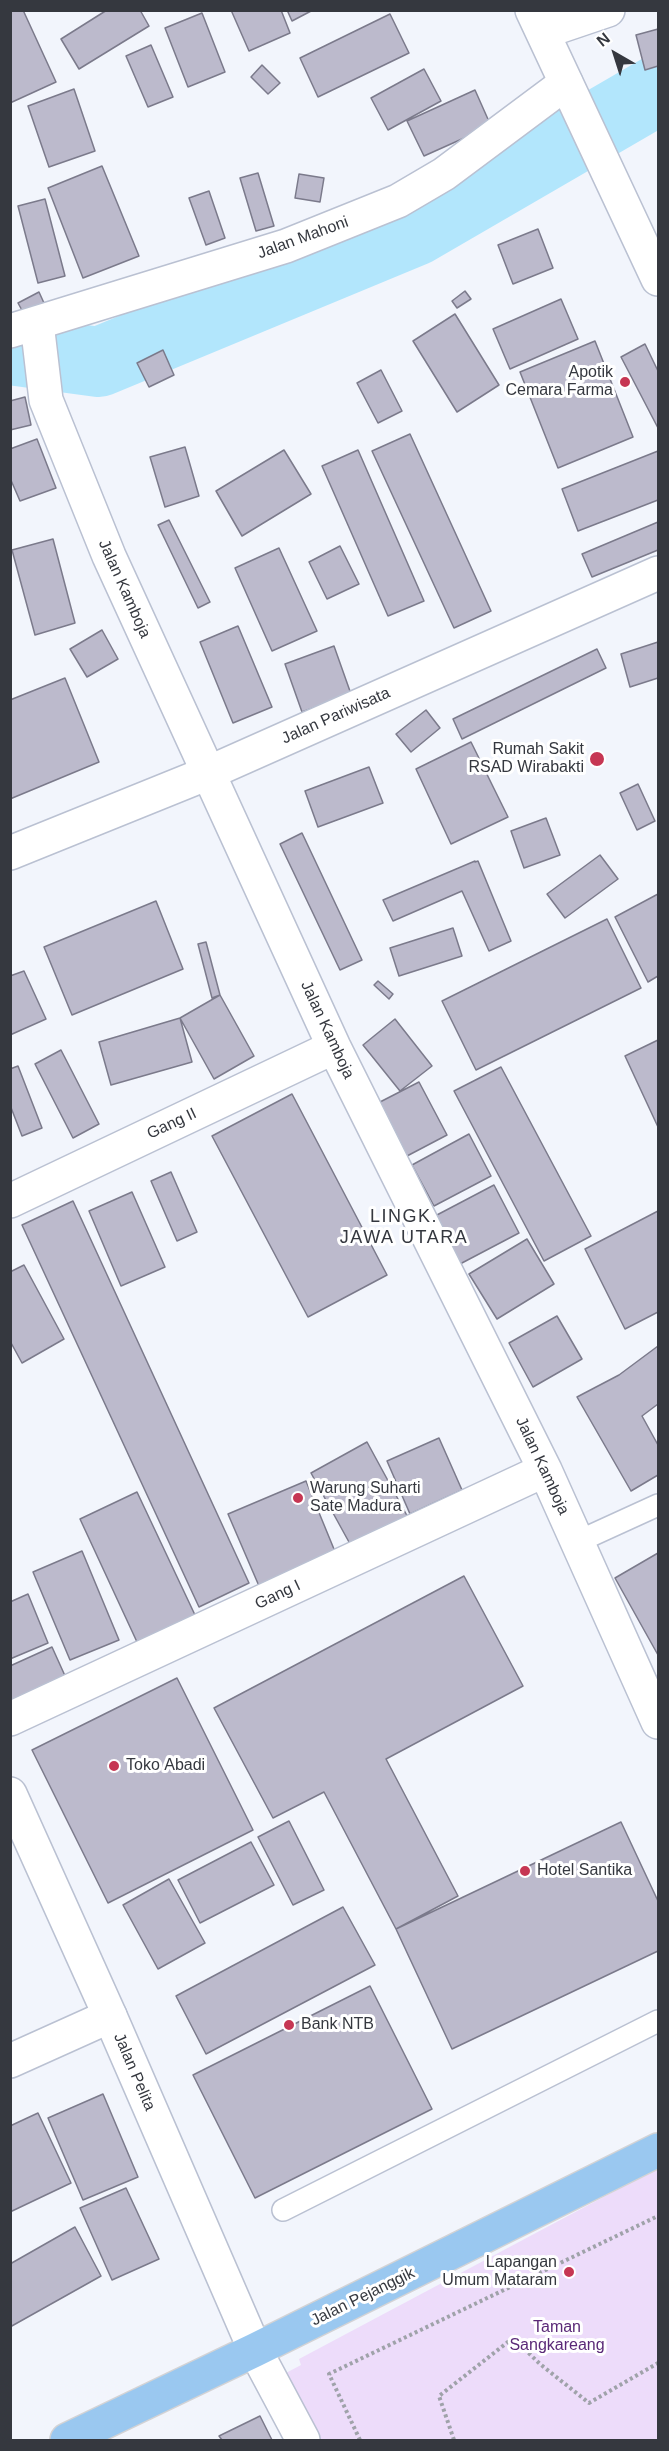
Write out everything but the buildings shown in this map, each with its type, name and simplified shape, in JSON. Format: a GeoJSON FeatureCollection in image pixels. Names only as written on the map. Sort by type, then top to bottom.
{"type":"FeatureCollection","features":[{"type":"Feature","properties":{"kind":"main road","name":"Jalan Pejanggik"},"geometry":{"type":"LineString","coordinates":[[67,2440],[255,2350],[658,2150]]}},
{"type":"Feature","properties":{"kind":"street"},"geometry":{"type":"LineString","coordinates":[[608,10],[538,22],[658,279]]}},
{"type":"Feature","properties":{"kind":"street","name":"Jalan Mahoni"},"geometry":{"type":"LineString","coordinates":[[28,330],[286,246],[398,201],[571,94]]}},
{"type":"Feature","properties":{"kind":"street","name":"Jalan Kamboja"},"geometry":{"type":"LineString","coordinates":[[28,330],[46,400],[109,556],[207,773],[334,1047],[545,1470],[658,1722]]}},
{"type":"Feature","properties":{"kind":"street","name":"Jalan Pariwisata"},"geometry":{"type":"LineString","coordinates":[[10,853],[207,773],[658,573]]}},
{"type":"Feature","properties":{"kind":"street","name":"Gang II"},"geometry":{"type":"LineString","coordinates":[[10,1201],[334,1047]]}},
{"type":"Feature","properties":{"kind":"street","name":"Gang I"},"geometry":{"type":"LineString","coordinates":[[10,1719],[545,1470]]}},
{"type":"Feature","properties":{"kind":"street","name":"Jalan Pelita"},"geometry":{"type":"LineString","coordinates":[[10,1794],[110,2016],[255,2350],[303,2440]]}},
{"type":"Feature","properties":{"kind":"street"},"geometry":{"type":"LineString","coordinates":[[10,2061],[110,2016]]}},
{"type":"Feature","properties":{"kind":"lane"},"geometry":{"type":"LineString","coordinates":[[577,1542],[658,1505]]}},
{"type":"Feature","properties":{"kind":"lane"},"geometry":{"type":"LineString","coordinates":[[283,2210],[658,2021]]}},
{"type":"Feature","properties":{"kind":"path"},"geometry":{"type":"LineString","coordinates":[[360,2440],[329,2374],[658,2216]]}},
{"type":"Feature","properties":{"kind":"path"},"geometry":{"type":"LineString","coordinates":[[454,2440],[439,2396],[513,2338],[540,2364],[589,2403],[658,2363]]}},
{"type":"Feature","properties":{"kind":"green space","name":"Lapangan Umum Mataram"},"geometry":{"type":"Polygon","coordinates":[[[658,2168],[658,2440],[293,2440],[265,2384],[301,2365],[299,2359],[658,2168]]]}},
{"type":"Feature","properties":{"kind":"waterway"},"geometry":{"type":"LineString","coordinates":[[10,350],[99,362],[415,231],[658,90]]}},
{"type":"Feature","properties":{"kind":"place","name":"Apotik Cemara Farma"},"geometry":{"type":"Point","coordinates":[625,382]}},
{"type":"Feature","properties":{"kind":"place","name":"Rumah Sakit RSAD Wirabakti"},"geometry":{"type":"Point","coordinates":[597,759]}},
{"type":"Feature","properties":{"kind":"place","name":"Warung Suharti Sate Madura"},"geometry":{"type":"Point","coordinates":[298,1498]}},
{"type":"Feature","properties":{"kind":"place","name":"Toko Abadi"},"geometry":{"type":"Point","coordinates":[114,1766]}},
{"type":"Feature","properties":{"kind":"place","name":"Hotel Santika"},"geometry":{"type":"Point","coordinates":[525,1871]}},
{"type":"Feature","properties":{"kind":"place","name":"Bank NTB"},"geometry":{"type":"Point","coordinates":[289,2025]}},
{"type":"Feature","properties":{"kind":"place","name":"Lapangan Umum Mataram"},"geometry":{"type":"Point","coordinates":[569,2272]}},
{"type":"Feature","properties":{"kind":"district","name":"LINGK. JAWA UTARA"},"geometry":{"type":"Point","coordinates":[404,1227]}},
{"type":"Feature","properties":{"kind":"park label","name":"Taman Sangkareang"},"geometry":{"type":"Point","coordinates":[557,2337]}}]}
